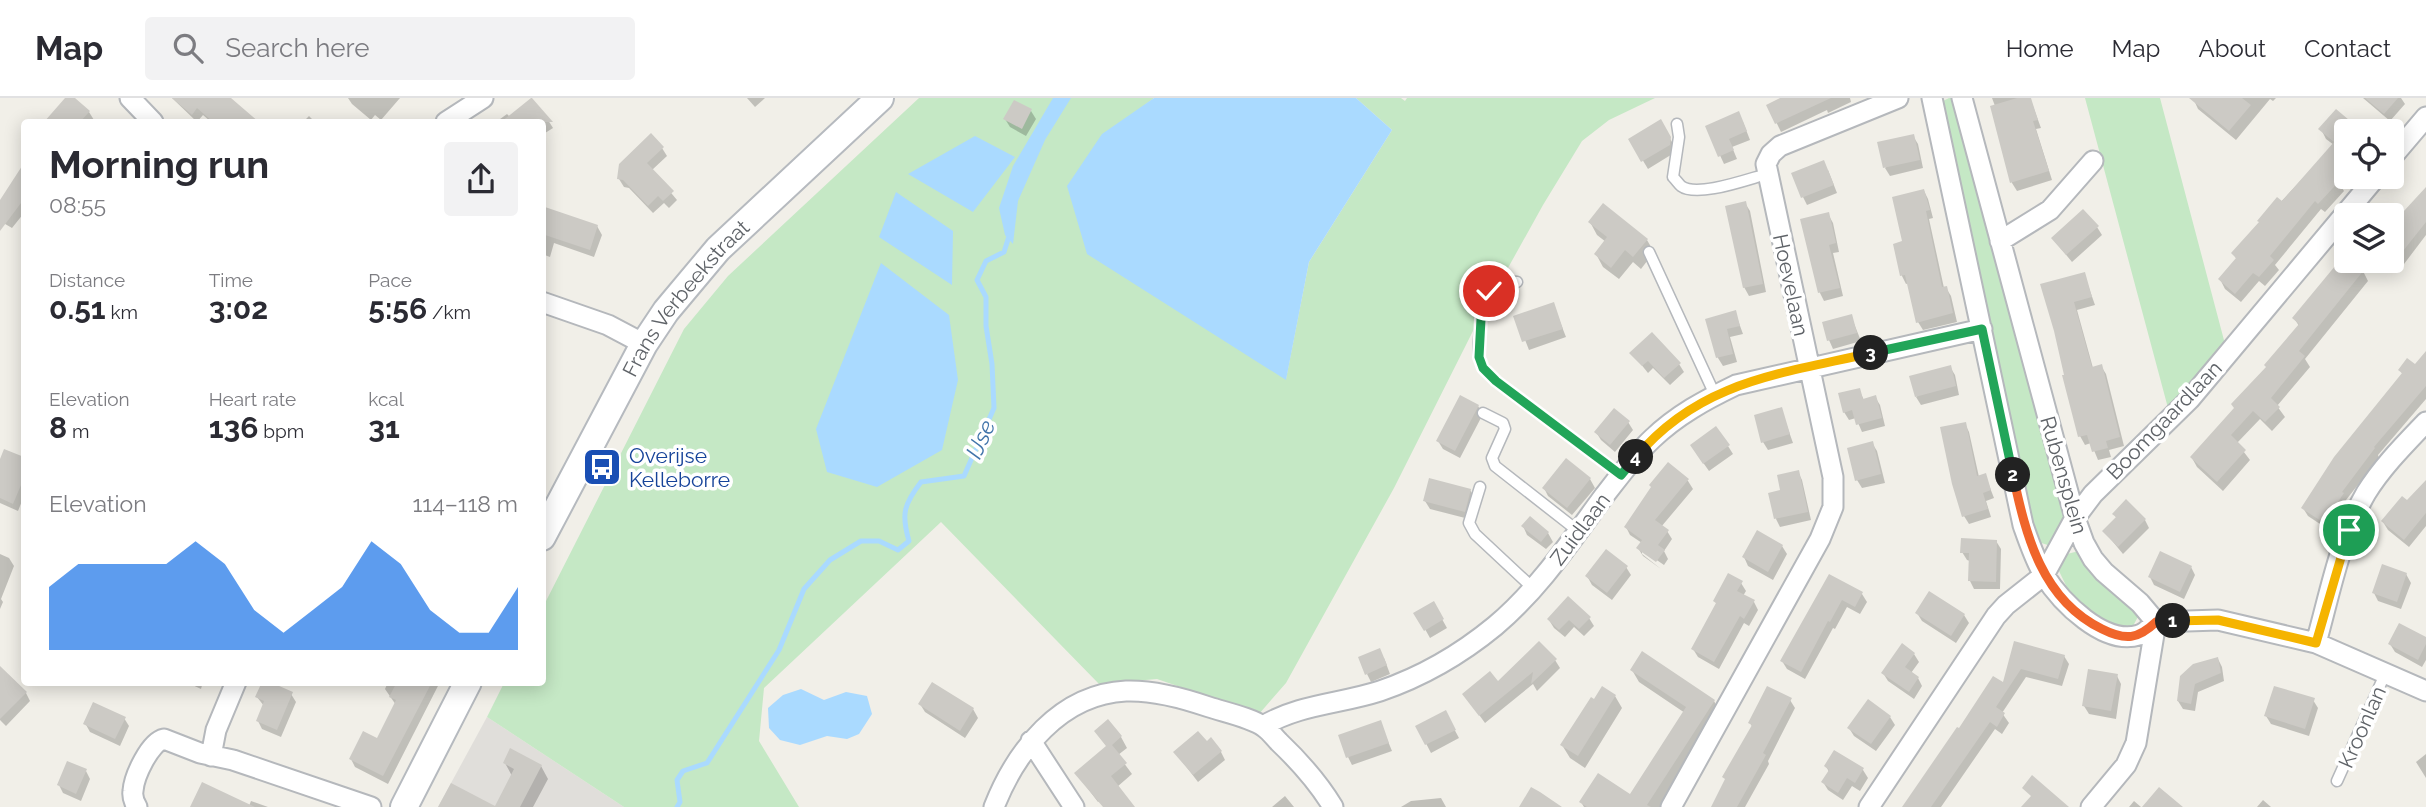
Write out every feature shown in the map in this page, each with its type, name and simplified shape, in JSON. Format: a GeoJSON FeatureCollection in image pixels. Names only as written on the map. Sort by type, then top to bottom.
{"type":"FeatureCollection","features":[{"type":"Feature","properties":{"kind":"main road","name":"Frans Verbeekstraat"},"geometry":{"type":"LineString","coordinates":[[546,529],[644,344],[666,311],[718,249],[880,98]]}},
{"type":"Feature","properties":{"kind":"main road"},"geometry":{"type":"LineString","coordinates":[[404,807],[466,686]]}},
{"type":"Feature","properties":{"kind":"street"},"geometry":{"type":"LineString","coordinates":[[130,98],[150,119]]}},
{"type":"Feature","properties":{"kind":"street"},"geometry":{"type":"LineString","coordinates":[[451,119],[483,98]]}},
{"type":"Feature","properties":{"kind":"street"},"geometry":{"type":"LineString","coordinates":[[1767,174],[1766,164],[1771,154],[1780,146],[1898,98]]}},
{"type":"Feature","properties":{"kind":"street"},"geometry":{"type":"LineString","coordinates":[[1931,98],[2023,525],[2044,575],[2065,603],[2079,615],[2111,634],[2128,637],[2143,635],[2156,622]]}},
{"type":"Feature","properties":{"kind":"street","name":"Rubensplein"},"geometry":{"type":"LineString","coordinates":[[1962,98],[2084,544],[2104,572],[2140,603],[2156,622]]}},
{"type":"Feature","properties":{"kind":"street"},"geometry":{"type":"LineString","coordinates":[[2404,144],[2426,117]]}},
{"type":"Feature","properties":{"kind":"street"},"geometry":{"type":"LineString","coordinates":[[2000,241],[2050,210],[2093,161]]}},
{"type":"Feature","properties":{"kind":"street","name":"Hoevelaan"},"geometry":{"type":"LineString","coordinates":[[1671,807],[1820,539],[1833,507],[1833,477],[1767,174]]}},
{"type":"Feature","properties":{"kind":"street","name":"Boomgaardlaan"},"geometry":{"type":"LineString","coordinates":[[1869,807],[1996,616],[2044,575],[2075,518],[2093,494],[2190,399],[2366,189]]}},
{"type":"Feature","properties":{"kind":"street"},"geometry":{"type":"LineString","coordinates":[[546,304],[608,325],[644,344]]}},
{"type":"Feature","properties":{"kind":"street","name":"Zuidlaan"},"geometry":{"type":"LineString","coordinates":[[1263,726],[1299,709],[1380,691],[1442,663],[1470,645],[1495,626],[1534,589],[1650,441],[1699,402],[1736,385],[1982,329]]}},
{"type":"Feature","properties":{"kind":"street"},"geometry":{"type":"LineString","coordinates":[[2316,643],[2349,530],[2367,493],[2390,460],[2426,422]]}},
{"type":"Feature","properties":{"kind":"street","name":"Kroonlan"},"geometry":{"type":"LineString","coordinates":[[2156,622],[2218,620],[2316,643],[2426,691]]}},
{"type":"Feature","properties":{"kind":"street"},"geometry":{"type":"LineString","coordinates":[[2091,807],[2126,765],[2136,743],[2156,622]]}},
{"type":"Feature","properties":{"kind":"street"},"geometry":{"type":"LineString","coordinates":[[211,755],[216,730],[234,686]]}},
{"type":"Feature","properties":{"kind":"street"},"geometry":{"type":"LineString","coordinates":[[994,807],[1004,780],[1031,741],[1057,718],[1086,700],[1124,691],[1187,699],[1263,726],[1320,785],[1333,807]]}},
{"type":"Feature","properties":{"kind":"street"},"geometry":{"type":"LineString","coordinates":[[137,807],[133,798],[133,786],[156,742],[168,739],[200,753],[233,760],[371,807]]}},
{"type":"Feature","properties":{"kind":"street"},"geometry":{"type":"LineString","coordinates":[[1031,741],[1074,807]]}},
{"type":"Feature","properties":{"kind":"lane"},"geometry":{"type":"LineString","coordinates":[[1676,124],[1679,137],[1674,177],[1682,187],[1694,190],[1718,187],[1767,174]]}},
{"type":"Feature","properties":{"kind":"lane"},"geometry":{"type":"LineString","coordinates":[[1649,252],[1715,395]]}},
{"type":"Feature","properties":{"kind":"lane"},"geometry":{"type":"LineString","coordinates":[[1517,282],[1507,281],[1489,291],[1482,300],[1479,357],[1483,368],[1496,381],[1621,475]]}},
{"type":"Feature","properties":{"kind":"lane"},"geometry":{"type":"LineString","coordinates":[[1483,414],[1503,423],[1505,429],[1492,458],[1495,466],[1578,531]]}},
{"type":"Feature","properties":{"kind":"lane"},"geometry":{"type":"LineString","coordinates":[[1480,486],[1469,523],[1475,534],[1534,589]]}},
{"type":"Feature","properties":{"kind":"lane","name":"Kroonlan"},"geometry":{"type":"LineString","coordinates":[[2337,781],[2386,672]]}},
{"type":"Feature","properties":{"kind":"shaded area"},"geometry":{"type":"Polygon","coordinates":[[[487,717],[624,807],[438,807],[487,717]]]}},
{"type":"Feature","properties":{"kind":"green space"},"geometry":{"type":"Polygon","coordinates":[[[919,98],[1154,98],[1136,112],[1286,379],[1309,262],[1392,130],[1356,98],[1401,98],[1405,101],[1407,98],[1655,98],[1609,120],[1582,141],[1474,329],[1394,488],[1286,683],[1259,714],[1157,679],[1099,684],[941,522],[764,688],[759,741],[799,807],[624,807],[487,717],[502,686],[546,686],[546,601],[684,329],[728,276],[919,98]]]}},
{"type":"Feature","properties":{"kind":"green space"},"geometry":{"type":"Polygon","coordinates":[[[1956,98],[2066,512],[2051,546],[2035,541],[1939,103],[1956,98]]]}},
{"type":"Feature","properties":{"kind":"green space"},"geometry":{"type":"Polygon","coordinates":[[[2085,98],[2160,98],[2225,344],[2168,408],[2085,98]]]}},
{"type":"Feature","properties":{"kind":"green space"},"geometry":{"type":"Polygon","coordinates":[[[2079,551],[2140,613],[2133,626],[2116,628],[2074,602],[2059,571],[2067,554],[2079,551]]]}},
{"type":"Feature","properties":{"kind":"water"},"geometry":{"type":"Polygon","coordinates":[[[1053,98],[1071,98],[1045,140],[1018,201],[1013,244],[1005,235],[999,208],[1013,166],[1053,98]]]}},
{"type":"Feature","properties":{"kind":"water"},"geometry":{"type":"Polygon","coordinates":[[[1154,98],[1356,98],[1392,130],[1309,262],[1286,380],[1087,254],[1067,186],[1102,134],[1154,98]]]}},
{"type":"Feature","properties":{"kind":"water"},"geometry":{"type":"Polygon","coordinates":[[[975,136],[1015,157],[973,212],[908,174],[975,136]]]}},
{"type":"Feature","properties":{"kind":"water"},"geometry":{"type":"Polygon","coordinates":[[[896,192],[953,231],[952,285],[879,237],[896,192]]]}},
{"type":"Feature","properties":{"kind":"water"},"geometry":{"type":"Polygon","coordinates":[[[881,263],[949,315],[958,380],[942,450],[877,487],[827,472],[816,429],[881,263]]]}},
{"type":"Feature","properties":{"kind":"water"},"geometry":{"type":"Polygon","coordinates":[[[801,689],[824,700],[846,692],[867,696],[872,714],[859,734],[847,739],[827,736],[800,745],[780,740],[769,728],[768,708],[783,695],[801,689]]]}},
{"type":"Feature","properties":{"kind":"building"},"geometry":{"type":"Polygon","coordinates":[[[65,98],[75,98],[90,111],[83,119],[47,119],[65,98]]]}},
{"type":"Feature","properties":{"kind":"building"},"geometry":{"type":"Polygon","coordinates":[[[172,98],[231,98],[256,119],[210,119],[197,108],[192,115],[172,98]]]}},
{"type":"Feature","properties":{"kind":"building"},"geometry":{"type":"Polygon","coordinates":[[[531,98],[553,122],[546,122],[546,119],[505,119],[531,98]]]}},
{"type":"Feature","properties":{"kind":"building"},"geometry":{"type":"Polygon","coordinates":[[[1780,98],[1831,98],[1775,124],[1766,105],[1780,98]]]}},
{"type":"Feature","properties":{"kind":"building"},"geometry":{"type":"Polygon","coordinates":[[[2017,98],[2031,98],[2038,120],[2033,121],[2049,171],[2010,183],[1990,106],[2017,98]]]}},
{"type":"Feature","properties":{"kind":"building"},"geometry":{"type":"Polygon","coordinates":[[[2189,98],[2242,98],[2251,105],[2229,131],[2189,98]]]}},
{"type":"Feature","properties":{"kind":"building"},"geometry":{"type":"Polygon","coordinates":[[[2365,98],[2398,98],[2384,114],[2365,98]]]}},
{"type":"Feature","properties":{"kind":"building"},"geometry":{"type":"Polygon","coordinates":[[[1014,100],[1032,109],[1022,129],[1003,119],[1014,100]]]}},
{"type":"Feature","properties":{"kind":"building"},"geometry":{"type":"Polygon","coordinates":[[[2336,109],[2348,119],[2334,119],[2334,142],[2318,129],[2336,109]]]}},
{"type":"Feature","properties":{"kind":"building"},"geometry":{"type":"Polygon","coordinates":[[[1739,111],[1747,131],[1729,139],[1734,150],[1718,157],[1705,126],[1739,111]]]}},
{"type":"Feature","properties":{"kind":"building"},"geometry":{"type":"Polygon","coordinates":[[[1661,119],[1671,137],[1670,145],[1641,162],[1628,139],[1661,119]]]}},
{"type":"Feature","properties":{"kind":"building"},"geometry":{"type":"Polygon","coordinates":[[[651,133],[664,147],[647,163],[674,191],[663,201],[658,196],[648,206],[623,180],[617,179],[619,164],[651,133]]]}},
{"type":"Feature","properties":{"kind":"building"},"geometry":{"type":"Polygon","coordinates":[[[1914,134],[1920,160],[1883,168],[1877,142],[1914,134]]]}},
{"type":"Feature","properties":{"kind":"building"},"geometry":{"type":"Polygon","coordinates":[[[2334,142],[2334,187],[2318,204],[2315,201],[2270,256],[2274,260],[2259,277],[2253,273],[2235,294],[2218,279],[2236,258],[2231,253],[2277,197],[2282,201],[2334,142]]]}},
{"type":"Feature","properties":{"kind":"building"},"geometry":{"type":"Polygon","coordinates":[[[1824,160],[1834,185],[1801,198],[1791,173],[1824,160]]]}},
{"type":"Feature","properties":{"kind":"building"},"geometry":{"type":"Polygon","coordinates":[[[21,168],[21,203],[0,231],[0,200],[21,168]]]}},
{"type":"Feature","properties":{"kind":"building"},"geometry":{"type":"Polygon","coordinates":[[[2426,187],[2426,222],[2404,250],[2404,211],[2426,187]]]}},
{"type":"Feature","properties":{"kind":"building"},"geometry":{"type":"Polygon","coordinates":[[[1924,189],[1930,210],[1926,211],[1942,287],[1947,286],[1953,313],[1916,323],[1905,275],[1900,276],[1893,244],[1902,241],[1892,197],[1924,189]]]}},
{"type":"Feature","properties":{"kind":"building"},"geometry":{"type":"Polygon","coordinates":[[[1746,201],[1763,284],[1743,288],[1725,206],[1746,201]]]}},
{"type":"Feature","properties":{"kind":"building"},"geometry":{"type":"Polygon","coordinates":[[[1603,203],[1648,239],[1633,257],[1625,250],[1611,268],[1594,254],[1607,237],[1588,222],[1603,203]]]}},
{"type":"Feature","properties":{"kind":"building"},"geometry":{"type":"Polygon","coordinates":[[[546,207],[598,225],[590,250],[546,235],[546,207]]]}},
{"type":"Feature","properties":{"kind":"building"},"geometry":{"type":"Polygon","coordinates":[[[2083,209],[2099,226],[2066,255],[2051,238],[2083,209]]]}},
{"type":"Feature","properties":{"kind":"building"},"geometry":{"type":"Polygon","coordinates":[[[1829,212],[1836,243],[1829,245],[1840,288],[1818,293],[1800,219],[1829,212]]]}},
{"type":"Feature","properties":{"kind":"building"},"geometry":{"type":"Polygon","coordinates":[[[2334,267],[2334,273],[2362,273],[2299,351],[2305,356],[2271,398],[2280,407],[2265,422],[2253,411],[2231,435],[2246,450],[2217,482],[2190,457],[2234,408],[2231,404],[2266,367],[2264,365],[2299,324],[2292,318],[2334,267]]]}},
{"type":"Feature","properties":{"kind":"building"},"geometry":{"type":"Polygon","coordinates":[[[2085,272],[2092,297],[2074,302],[2092,367],[2102,364],[2120,437],[2106,441],[2108,448],[2092,452],[2087,435],[2078,437],[2054,331],[2040,284],[2085,272]]]}},
{"type":"Feature","properties":{"kind":"building"},"geometry":{"type":"Polygon","coordinates":[[[1554,302],[1563,329],[1522,342],[1513,316],[1554,302]]]}},
{"type":"Feature","properties":{"kind":"building"},"geometry":{"type":"Polygon","coordinates":[[[1736,310],[1740,326],[1727,329],[1733,354],[1716,358],[1705,319],[1736,310]]]}},
{"type":"Feature","properties":{"kind":"building"},"geometry":{"type":"Polygon","coordinates":[[[1852,314],[1857,333],[1827,341],[1822,322],[1852,314]]]}},
{"type":"Feature","properties":{"kind":"building"},"geometry":{"type":"Polygon","coordinates":[[[1652,332],[1681,363],[1664,378],[1648,361],[1642,366],[1629,353],[1652,332]]]}},
{"type":"Feature","properties":{"kind":"building"},"geometry":{"type":"Polygon","coordinates":[[[2426,351],[2426,386],[2374,447],[2324,523],[2301,508],[2334,457],[2402,373],[2398,370],[2407,358],[2415,364],[2426,351]]]}},
{"type":"Feature","properties":{"kind":"building"},"geometry":{"type":"Polygon","coordinates":[[[1951,365],[1956,386],[1915,397],[1909,376],[1951,365]]]}},
{"type":"Feature","properties":{"kind":"building"},"geometry":{"type":"Polygon","coordinates":[[[1860,388],[1863,399],[1876,395],[1882,418],[1856,425],[1852,410],[1843,413],[1838,393],[1860,388]]]}},
{"type":"Feature","properties":{"kind":"building"},"geometry":{"type":"Polygon","coordinates":[[[1460,395],[1479,405],[1455,451],[1436,441],[1460,395]]]}},
{"type":"Feature","properties":{"kind":"building"},"geometry":{"type":"Polygon","coordinates":[[[1782,407],[1790,434],[1761,443],[1754,415],[1782,407]]]}},
{"type":"Feature","properties":{"kind":"building"},"geometry":{"type":"Polygon","coordinates":[[[1614,408],[1630,421],[1610,445],[1594,432],[1614,408]]]}},
{"type":"Feature","properties":{"kind":"building"},"geometry":{"type":"Polygon","coordinates":[[[1966,422],[1977,476],[1986,473],[1991,490],[1983,493],[1988,509],[1962,517],[1940,427],[1966,422]]]}},
{"type":"Feature","properties":{"kind":"building"},"geometry":{"type":"Polygon","coordinates":[[[1716,426],[1730,445],[1703,464],[1690,445],[1716,426]]]}},
{"type":"Feature","properties":{"kind":"building"},"geometry":{"type":"Polygon","coordinates":[[[1873,441],[1881,474],[1855,481],[1847,448],[1873,441]]]}},
{"type":"Feature","properties":{"kind":"building"},"geometry":{"type":"Polygon","coordinates":[[[4,449],[21,456],[21,485],[13,504],[0,498],[0,459],[4,449]]]}},
{"type":"Feature","properties":{"kind":"building"},"geometry":{"type":"Polygon","coordinates":[[[1566,458],[1591,478],[1567,508],[1542,488],[1566,458]]]}},
{"type":"Feature","properties":{"kind":"building"},"geometry":{"type":"Polygon","coordinates":[[[1668,462],[1689,479],[1655,520],[1669,530],[1658,545],[1665,550],[1656,562],[1636,548],[1642,540],[1624,527],[1651,487],[1649,485],[1668,462]]]}},
{"type":"Feature","properties":{"kind":"building"},"geometry":{"type":"Polygon","coordinates":[[[1799,470],[1808,512],[1774,519],[1768,493],[1780,490],[1777,475],[1799,470]]]}},
{"type":"Feature","properties":{"kind":"building"},"geometry":{"type":"Polygon","coordinates":[[[1429,478],[1471,489],[1465,512],[1423,501],[1429,478]]]}},
{"type":"Feature","properties":{"kind":"building"},"geometry":{"type":"Polygon","coordinates":[[[2426,480],[2426,513],[2404,540],[2381,521],[2402,496],[2407,500],[2426,480]]]}},
{"type":"Feature","properties":{"kind":"building"},"geometry":{"type":"Polygon","coordinates":[[[2126,499],[2146,519],[2118,547],[2102,531],[2116,517],[2112,514],[2126,499]]]}},
{"type":"Feature","properties":{"kind":"building"},"geometry":{"type":"Polygon","coordinates":[[[1530,516],[1549,532],[1541,542],[1521,526],[1530,516]]]}},
{"type":"Feature","properties":{"kind":"building"},"geometry":{"type":"Polygon","coordinates":[[[1757,530],[1783,545],[1768,572],[1742,557],[1757,530]]]}},
{"type":"Feature","properties":{"kind":"building"},"geometry":{"type":"Polygon","coordinates":[[[1961,538],[1997,540],[1996,582],[1968,581],[1969,553],[1960,553],[1961,538]]]}},
{"type":"Feature","properties":{"kind":"building"},"geometry":{"type":"Polygon","coordinates":[[[1606,549],[1628,566],[1607,593],[1585,576],[1606,549]]]}},
{"type":"Feature","properties":{"kind":"building"},"geometry":{"type":"Polygon","coordinates":[[[2160,551],[2192,566],[2180,592],[2148,577],[2160,551]]]}},
{"type":"Feature","properties":{"kind":"building"},"geometry":{"type":"Polygon","coordinates":[[[2382,564],[2407,573],[2397,602],[2372,593],[2382,564]]]}},
{"type":"Feature","properties":{"kind":"building"},"geometry":{"type":"Polygon","coordinates":[[[1728,573],[1743,581],[1737,591],[1755,600],[1744,619],[1740,616],[1714,662],[1691,649],[1716,603],[1713,601],[1728,573]]]}},
{"type":"Feature","properties":{"kind":"building"},"geometry":{"type":"Polygon","coordinates":[[[1829,574],[1863,592],[1855,607],[1842,600],[1801,672],[1780,661],[1829,574]]]}},
{"type":"Feature","properties":{"kind":"building"},"geometry":{"type":"Polygon","coordinates":[[[1929,591],[1965,614],[1951,636],[1915,613],[1929,591]]]}},
{"type":"Feature","properties":{"kind":"building"},"geometry":{"type":"Polygon","coordinates":[[[1568,596],[1591,617],[1579,629],[1569,620],[1559,630],[1547,619],[1568,596]]]}},
{"type":"Feature","properties":{"kind":"building"},"geometry":{"type":"Polygon","coordinates":[[[1434,601],[1444,619],[1424,631],[1413,613],[1434,601]]]}},
{"type":"Feature","properties":{"kind":"building"},"geometry":{"type":"Polygon","coordinates":[[[2399,623],[2426,637],[2426,644],[2418,660],[2388,644],[2399,623]]]}},
{"type":"Feature","properties":{"kind":"building"},"geometry":{"type":"Polygon","coordinates":[[[1539,641],[1557,659],[1531,684],[1533,672],[1479,716],[1462,694],[1490,671],[1498,681],[1539,641]]]}},
{"type":"Feature","properties":{"kind":"building"},"geometry":{"type":"Polygon","coordinates":[[[2014,641],[2065,655],[2058,679],[2021,669],[1996,707],[2005,713],[1997,727],[1990,722],[1931,807],[1902,807],[1993,676],[2003,682],[2014,641]]]}},
{"type":"Feature","properties":{"kind":"building"},"geometry":{"type":"Polygon","coordinates":[[[1902,643],[1915,653],[1905,667],[1919,677],[1909,692],[1881,673],[1902,643]]]}},
{"type":"Feature","properties":{"kind":"building"},"geometry":{"type":"Polygon","coordinates":[[[1380,648],[1387,665],[1365,675],[1358,657],[1380,648]]]}},
{"type":"Feature","properties":{"kind":"building"},"geometry":{"type":"Polygon","coordinates":[[[1642,651],[1715,700],[1647,805],[1651,807],[1587,807],[1579,802],[1598,773],[1630,794],[1686,707],[1630,670],[1642,651]]]}},
{"type":"Feature","properties":{"kind":"building"},"geometry":{"type":"Polygon","coordinates":[[[2218,657],[2221,673],[2195,684],[2191,704],[2177,701],[2180,676],[2193,664],[2218,657]]]}},
{"type":"Feature","properties":{"kind":"building"},"geometry":{"type":"Polygon","coordinates":[[[0,666],[27,692],[0,719],[0,666]]]}},
{"type":"Feature","properties":{"kind":"building"},"geometry":{"type":"Polygon","coordinates":[[[2088,669],[2118,674],[2111,711],[2082,706],[2088,669]]]}},
{"type":"Feature","properties":{"kind":"building"},"geometry":{"type":"Polygon","coordinates":[[[932,682],[974,708],[960,731],[918,704],[932,682]]]}},
{"type":"Feature","properties":{"kind":"building"},"geometry":{"type":"Polygon","coordinates":[[[260,686],[279,686],[293,692],[277,730],[256,721],[264,701],[255,697],[260,686]]]}},
{"type":"Feature","properties":{"kind":"building"},"geometry":{"type":"Polygon","coordinates":[[[395,686],[430,686],[383,776],[349,759],[363,731],[377,738],[396,700],[389,697],[395,686]]]}},
{"type":"Feature","properties":{"kind":"building"},"geometry":{"type":"Polygon","coordinates":[[[1602,686],[1616,695],[1578,756],[1560,745],[1591,697],[1594,699],[1602,686]]]}},
{"type":"Feature","properties":{"kind":"building"},"geometry":{"type":"Polygon","coordinates":[[[1767,686],[1792,698],[1763,753],[1766,755],[1737,807],[1711,807],[1725,779],[1722,777],[1752,725],[1748,723],[1767,686]]]}},
{"type":"Feature","properties":{"kind":"building"},"geometry":{"type":"Polygon","coordinates":[[[2274,686],[2315,698],[2305,729],[2264,716],[2274,686]]]}},
{"type":"Feature","properties":{"kind":"building"},"geometry":{"type":"Polygon","coordinates":[[[1868,699],[1891,716],[1871,744],[1847,728],[1868,699]]]}},
{"type":"Feature","properties":{"kind":"building"},"geometry":{"type":"Polygon","coordinates":[[[93,702],[126,717],[115,739],[83,724],[93,702]]]}},
{"type":"Feature","properties":{"kind":"building"},"geometry":{"type":"Polygon","coordinates":[[[1446,710],[1456,730],[1425,745],[1415,726],[1446,710]]]}},
{"type":"Feature","properties":{"kind":"building"},"geometry":{"type":"Polygon","coordinates":[[[1108,719],[1122,736],[1112,745],[1127,763],[1111,776],[1135,807],[1103,807],[1074,773],[1106,746],[1094,731],[1108,719]]]}},
{"type":"Feature","properties":{"kind":"building"},"geometry":{"type":"Polygon","coordinates":[[[1381,720],[1389,743],[1346,758],[1338,735],[1381,720]]]}},
{"type":"Feature","properties":{"kind":"building"},"geometry":{"type":"Polygon","coordinates":[[[1198,731],[1207,741],[1211,737],[1222,751],[1193,775],[1173,752],[1198,731]]]}},
{"type":"Feature","properties":{"kind":"building"},"geometry":{"type":"Polygon","coordinates":[[[510,748],[542,765],[520,807],[438,807],[451,783],[495,806],[514,769],[503,763],[510,748]]]}},
{"type":"Feature","properties":{"kind":"building"},"geometry":{"type":"Polygon","coordinates":[[[1834,750],[1864,768],[1855,783],[1847,778],[1838,793],[1821,782],[1829,770],[1824,766],[1834,750]]]}},
{"type":"Feature","properties":{"kind":"building"},"geometry":{"type":"Polygon","coordinates":[[[67,761],[87,769],[76,794],[57,785],[67,761]]]}},
{"type":"Feature","properties":{"kind":"building"},"geometry":{"type":"Polygon","coordinates":[[[2032,775],[2069,807],[2021,807],[2031,796],[2022,788],[2032,775]]]}},
{"type":"Feature","properties":{"kind":"building"},"geometry":{"type":"Polygon","coordinates":[[[202,782],[255,807],[190,807],[202,782]]]}},
{"type":"Feature","properties":{"kind":"building"},"geometry":{"type":"Polygon","coordinates":[[[1531,787],[1540,792],[1562,807],[1519,807],[1531,787]]]}},
{"type":"Feature","properties":{"kind":"building"},"geometry":{"type":"Polygon","coordinates":[[[2159,787],[2183,807],[2142,807],[2159,787]]]}},
{"type":"Feature","properties":{"kind":"waterway","name":"IJse"},"geometry":{"type":"LineString","coordinates":[[677,807],[680,802],[677,780],[683,771],[707,763],[779,650],[804,589],[830,560],[861,541],[879,541],[898,550],[909,541],[905,523],[906,510],[921,482],[964,476],[994,408],[986,297],[977,280],[986,261],[1004,252],[1010,233]]}},
{"type":"Feature","properties":{"kind":"place","name":"Overijse Kelleborre"},"geometry":{"type":"Point","coordinates":[602,467]}},
{"type":"Feature","properties":{"kind":"route"},"geometry":{"type":"LineString","coordinates":[[1489,291],[1482,300],[1479,338],[1479,357],[1483,368],[1496,381],[1621,475],[1650,441],[1674,420],[1699,402],[1736,385],[1982,329],[2023,525],[2032,550],[2044,575],[2065,603],[2093,625],[2111,634],[2128,637],[2143,635],[2156,622],[2218,620],[2316,643],[2349,530]]}}]}
